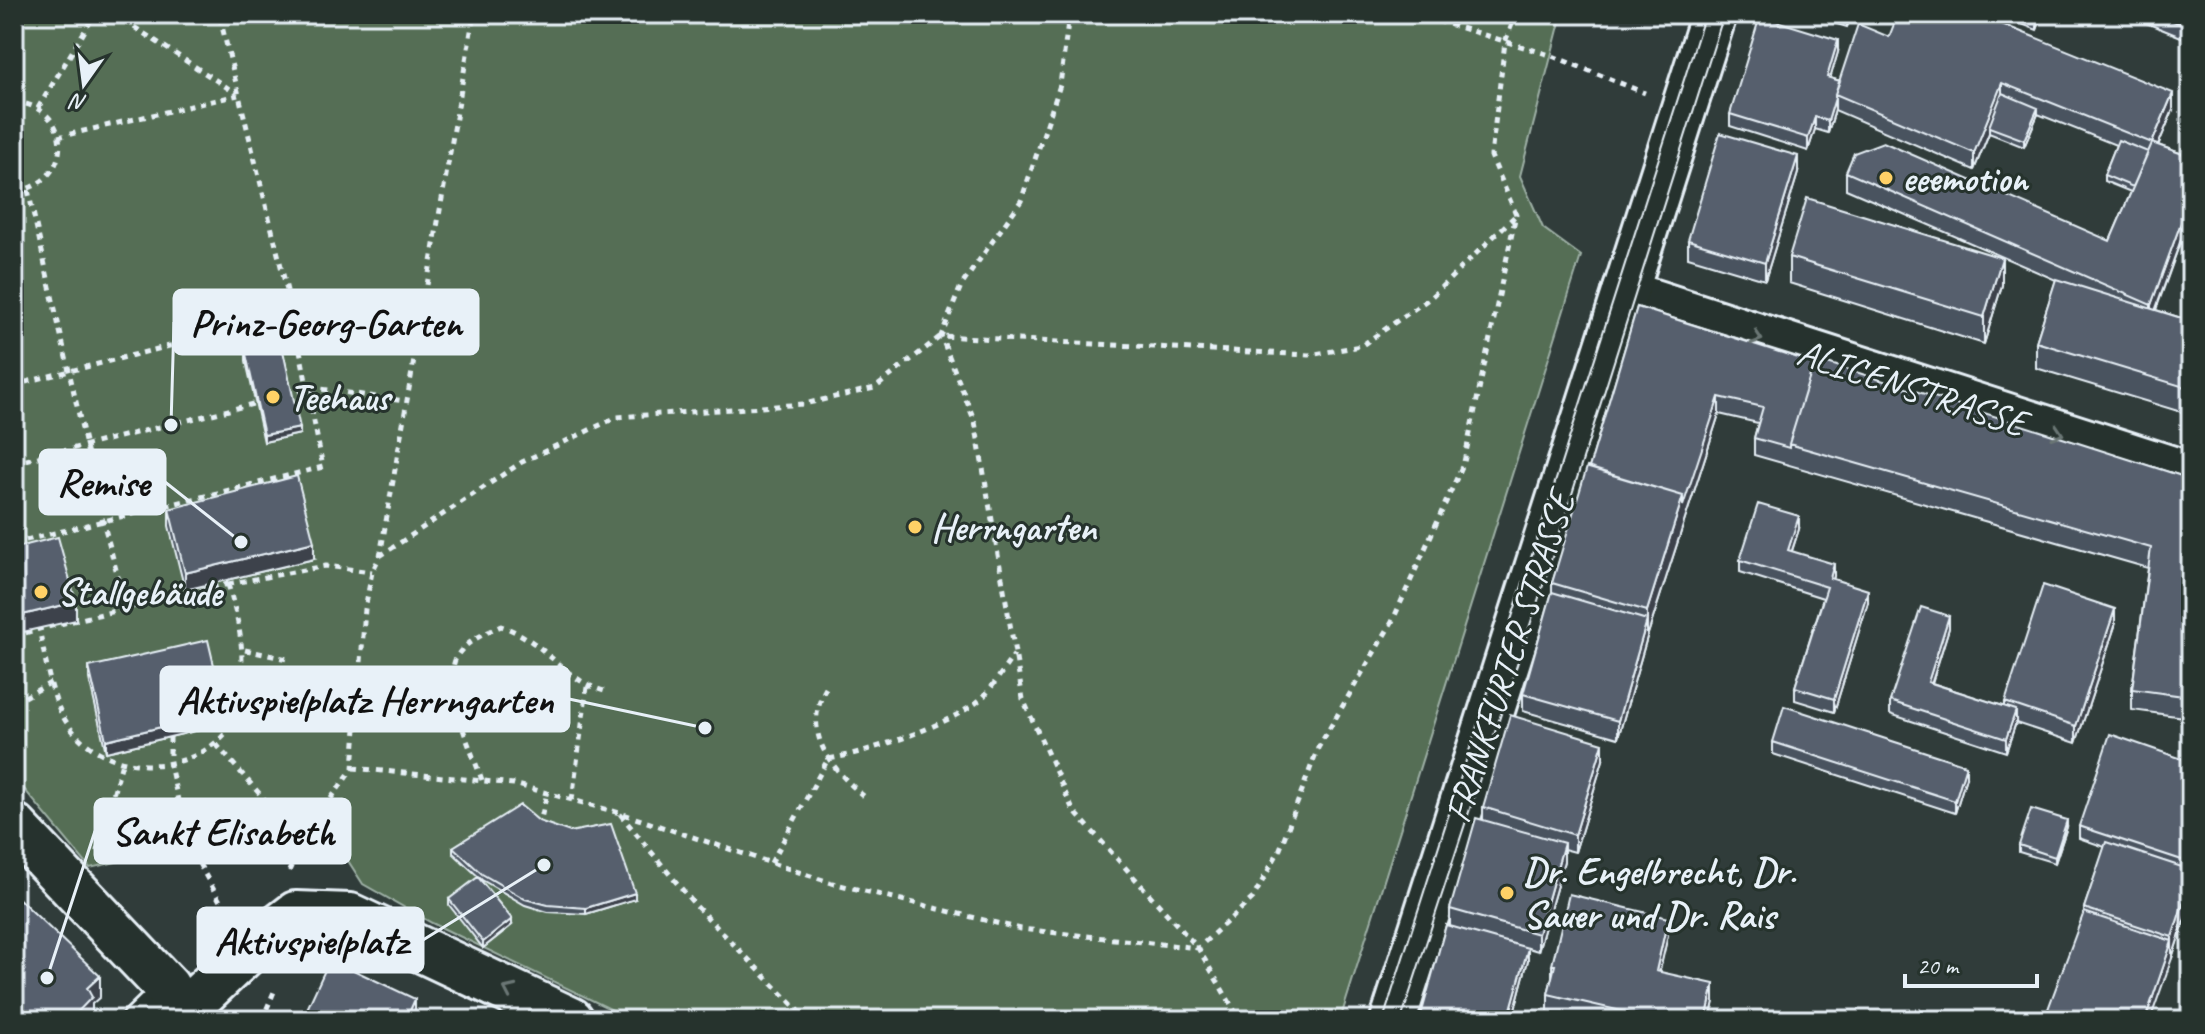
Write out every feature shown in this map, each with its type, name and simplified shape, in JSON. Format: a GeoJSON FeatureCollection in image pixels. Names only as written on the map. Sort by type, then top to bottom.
{"type":"FeatureCollection","features":[{"type":"Feature","properties":{"kind":"street","name":"FRANKFURTER STRASSE"},"geometry":{"type":"LineString","coordinates":[[1393,1020],[1629,295],[1714,14]]}},
{"type":"Feature","properties":{"kind":"street","name":"ALICENSTRASSE"},"geometry":{"type":"LineString","coordinates":[[1629,295],[2191,475]]}},
{"type":"Feature","properties":{"kind":"street"},"geometry":{"type":"LineString","coordinates":[[14,826],[179,1006],[296,914],[350,916],[571,1020]]}},
{"type":"Feature","properties":{"kind":"lane"},"geometry":{"type":"LineString","coordinates":[[133,1020],[179,1006]]}},
{"type":"Feature","properties":{"kind":"path"},"geometry":{"type":"LineString","coordinates":[[38,108],[95,14]]}},
{"type":"Feature","properties":{"kind":"path"},"geometry":{"type":"LineString","coordinates":[[114,14],[238,95]]}},
{"type":"Feature","properties":{"kind":"path"},"geometry":{"type":"LineString","coordinates":[[14,543],[323,467],[293,315],[219,14]]}},
{"type":"Feature","properties":{"kind":"path"},"geometry":{"type":"LineString","coordinates":[[289,919],[286,878],[295,852],[353,768],[365,609],[372,572],[380,556],[404,401],[474,14]]}},
{"type":"Feature","properties":{"kind":"path"},"geometry":{"type":"LineString","coordinates":[[380,556],[522,462],[617,417],[804,404],[875,388],[941,336],[961,286],[1021,201],[1060,85],[1069,14]]}},
{"type":"Feature","properties":{"kind":"path"},"geometry":{"type":"LineString","coordinates":[[1415,14],[1505,42],[1646,93]]}},
{"type":"Feature","properties":{"kind":"path"},"geometry":{"type":"LineString","coordinates":[[353,768],[482,780],[547,793],[620,813],[832,883],[1021,929],[1198,948],[1253,898],[1280,849],[1318,748],[1392,622],[1464,462],[1516,214],[1491,156],[1505,42],[1516,14]]}},
{"type":"Feature","properties":{"kind":"path"},"geometry":{"type":"LineString","coordinates":[[58,137],[238,95]]}},
{"type":"Feature","properties":{"kind":"path"},"geometry":{"type":"LineString","coordinates":[[14,102],[38,108],[53,123],[58,137],[58,161],[51,174],[28,190],[14,192]]}},
{"type":"Feature","properties":{"kind":"path"},"geometry":{"type":"LineString","coordinates":[[28,190],[103,521],[126,607]]}},
{"type":"Feature","properties":{"kind":"path"},"geometry":{"type":"LineString","coordinates":[[941,336],[1309,355],[1361,346],[1430,298],[1516,214]]}},
{"type":"Feature","properties":{"kind":"path"},"geometry":{"type":"LineString","coordinates":[[14,385],[293,315]]}},
{"type":"Feature","properties":{"kind":"path"},"geometry":{"type":"LineString","coordinates":[[941,336],[975,422],[1023,699],[1073,810],[1198,948],[1240,1020]]}},
{"type":"Feature","properties":{"kind":"path"},"geometry":{"type":"LineString","coordinates":[[278,398],[321,389],[404,401]]}},
{"type":"Feature","properties":{"kind":"path"},"geometry":{"type":"LineString","coordinates":[[14,463],[263,402]]}},
{"type":"Feature","properties":{"kind":"path"},"geometry":{"type":"LineString","coordinates":[[14,636],[228,584],[326,566],[372,572]]}},
{"type":"Feature","properties":{"kind":"path"},"geometry":{"type":"LineString","coordinates":[[39,629],[66,722],[86,746],[122,763],[170,765],[216,744],[238,714],[245,650],[228,584]]}},
{"type":"Feature","properties":{"kind":"path"},"geometry":{"type":"LineString","coordinates":[[482,780],[455,701],[452,679],[457,654],[478,636],[501,626],[525,634],[549,653],[567,675],[587,687],[608,692]]}},
{"type":"Feature","properties":{"kind":"path"},"geometry":{"type":"LineString","coordinates":[[245,650],[287,659]]}},
{"type":"Feature","properties":{"kind":"path"},"geometry":{"type":"LineString","coordinates":[[828,759],[861,755],[913,734],[983,698],[1015,655]]}},
{"type":"Feature","properties":{"kind":"path"},"geometry":{"type":"LineString","coordinates":[[14,703],[52,682]]}},
{"type":"Feature","properties":{"kind":"path"},"geometry":{"type":"LineString","coordinates":[[572,800],[587,687]]}},
{"type":"Feature","properties":{"kind":"path"},"geometry":{"type":"LineString","coordinates":[[826,688],[817,704],[814,728],[828,759],[865,797]]}},
{"type":"Feature","properties":{"kind":"path"},"geometry":{"type":"LineString","coordinates":[[170,737],[170,765],[188,844],[225,910]]}},
{"type":"Feature","properties":{"kind":"path"},"geometry":{"type":"LineString","coordinates":[[216,744],[271,807]]}},
{"type":"Feature","properties":{"kind":"path"},"geometry":{"type":"LineString","coordinates":[[771,863],[828,759]]}},
{"type":"Feature","properties":{"kind":"path"},"geometry":{"type":"LineString","coordinates":[[96,852],[122,763]]}},
{"type":"Feature","properties":{"kind":"path"},"geometry":{"type":"LineString","coordinates":[[539,827],[547,793]]}},
{"type":"Feature","properties":{"kind":"path"},"geometry":{"type":"LineString","coordinates":[[620,813],[695,905],[799,1015],[808,1020]]}},
{"type":"Feature","properties":{"kind":"green space","name":"Herrngarten"},"geometry":{"type":"Polygon","coordinates":[[[14,14],[1562,14],[1520,176],[1543,228],[1581,256],[1340,1020],[633,1020],[432,923],[363,884],[343,853],[283,824],[90,868],[14,777],[14,14]]]}},
{"type":"Feature","properties":{"kind":"building"},"geometry":{"type":"Polygon","coordinates":[[[1898,14],[1977,14],[2173,93],[2152,143],[2002,83],[1974,153],[1835,94],[1858,24],[1889,37],[1898,14]]]}},
{"type":"Feature","properties":{"kind":"building"},"geometry":{"type":"Polygon","coordinates":[[[2155,14],[2191,14],[2191,28],[2155,14]]]}},
{"type":"Feature","properties":{"kind":"building"},"geometry":{"type":"Polygon","coordinates":[[[1760,16],[1838,40],[1827,77],[1840,81],[1828,121],[1815,117],[1808,138],[1730,114],[1760,16]]]}},
{"type":"Feature","properties":{"kind":"building"},"geometry":{"type":"Polygon","coordinates":[[[2002,93],[2038,108],[2024,140],[1989,127],[2002,93]]]}},
{"type":"Feature","properties":{"kind":"building"},"geometry":{"type":"Polygon","coordinates":[[[1720,133],[1798,156],[1765,263],[1688,240],[1720,133]]]}},
{"type":"Feature","properties":{"kind":"building"},"geometry":{"type":"Polygon","coordinates":[[[2118,140],[2148,152],[2133,187],[2104,175],[2118,140]]]}},
{"type":"Feature","properties":{"kind":"building"},"geometry":{"type":"Polygon","coordinates":[[[1883,142],[2110,241],[2152,143],[2191,157],[2191,195],[2151,305],[1846,172],[1854,153],[1883,142]]]}},
{"type":"Feature","properties":{"kind":"building"},"geometry":{"type":"Polygon","coordinates":[[[1807,198],[2002,258],[1984,317],[1789,257],[1807,198]]]}},
{"type":"Feature","properties":{"kind":"building"},"geometry":{"type":"Polygon","coordinates":[[[2056,279],[2191,321],[2191,389],[2036,342],[2056,279]]]}},
{"type":"Feature","properties":{"kind":"building"},"geometry":{"type":"Polygon","coordinates":[[[1637,307],[1814,363],[1789,448],[1754,438],[1763,407],[1719,397],[1683,506],[1683,496],[1589,468],[1637,307]]]}},
{"type":"Feature","properties":{"kind":"building","name":"Teehaus"},"geometry":{"type":"Polygon","coordinates":[[[282,346],[300,428],[264,435],[246,354],[282,346]]]}},
{"type":"Feature","properties":{"kind":"building"},"geometry":{"type":"Polygon","coordinates":[[[1815,359],[2191,479],[2191,697],[2132,689],[2151,548],[1789,444],[1815,359]]]}},
{"type":"Feature","properties":{"kind":"building"},"geometry":{"type":"Polygon","coordinates":[[[1587,467],[1683,496],[1647,611],[1552,583],[1587,467]]]}},
{"type":"Feature","properties":{"kind":"building"},"geometry":{"type":"Polygon","coordinates":[[[297,476],[314,542],[185,573],[169,509],[297,476]]]}},
{"type":"Feature","properties":{"kind":"building"},"geometry":{"type":"Polygon","coordinates":[[[1758,504],[1799,516],[1788,550],[1834,564],[1830,578],[1868,590],[1834,699],[1795,687],[1827,587],[1740,560],[1758,504]]]}},
{"type":"Feature","properties":{"kind":"building","name":"Stallgebäude"},"geometry":{"type":"Polygon","coordinates":[[[58,537],[76,602],[14,617],[14,548],[58,537]]]}},
{"type":"Feature","properties":{"kind":"building"},"geometry":{"type":"Polygon","coordinates":[[[2043,585],[2115,609],[2076,726],[2005,702],[2043,585]]]}},
{"type":"Feature","properties":{"kind":"building"},"geometry":{"type":"Polygon","coordinates":[[[1552,592],[1647,620],[1618,721],[1523,694],[1552,592]]]}},
{"type":"Feature","properties":{"kind":"building"},"geometry":{"type":"Polygon","coordinates":[[[1921,607],[1949,616],[1928,682],[2016,710],[2006,739],[1890,701],[1921,607]]]}},
{"type":"Feature","properties":{"kind":"building"},"geometry":{"type":"Polygon","coordinates":[[[208,640],[225,712],[106,740],[89,667],[208,640]]]}},
{"type":"Feature","properties":{"kind":"building"},"geometry":{"type":"Polygon","coordinates":[[[1784,706],[1966,765],[1955,801],[1773,742],[1784,706]]]}},
{"type":"Feature","properties":{"kind":"building"},"geometry":{"type":"Polygon","coordinates":[[[1510,715],[1603,743],[1575,835],[1483,807],[1510,715]]]}},
{"type":"Feature","properties":{"kind":"building"},"geometry":{"type":"Polygon","coordinates":[[[2110,734],[2191,762],[2191,863],[2079,826],[2110,734]]]}},
{"type":"Feature","properties":{"kind":"building"},"geometry":{"type":"Polygon","coordinates":[[[520,805],[539,821],[570,832],[611,824],[635,893],[586,908],[548,905],[525,899],[482,874],[453,847],[520,805]]]}},
{"type":"Feature","properties":{"kind":"building"},"geometry":{"type":"Polygon","coordinates":[[[2031,809],[2067,820],[2055,857],[2019,845],[2031,809]]]}},
{"type":"Feature","properties":{"kind":"building","name":"Dr. Engelbrecht, Dr. Sauer und Dr. Rais"},"geometry":{"type":"Polygon","coordinates":[[[1476,818],[1564,843],[1538,934],[1450,909],[1476,818]]]}},
{"type":"Feature","properties":{"kind":"building"},"geometry":{"type":"Polygon","coordinates":[[[2106,842],[2191,870],[2191,879],[2172,937],[2084,908],[2106,842]]]}},
{"type":"Feature","properties":{"kind":"building"},"geometry":{"type":"Polygon","coordinates":[[[478,877],[512,919],[483,942],[449,899],[478,877]]]}},
{"type":"Feature","properties":{"kind":"building"},"geometry":{"type":"Polygon","coordinates":[[[14,894],[100,976],[87,988],[92,997],[70,1020],[14,1020],[14,894]]]}},
{"type":"Feature","properties":{"kind":"building"},"geometry":{"type":"Polygon","coordinates":[[[1569,894],[1668,918],[1656,971],[1714,984],[1706,1020],[1660,1020],[1548,994],[1569,894]]]}},
{"type":"Feature","properties":{"kind":"building"},"geometry":{"type":"Polygon","coordinates":[[[2084,912],[2172,941],[2145,1020],[2044,1020],[2084,912]]]}},
{"type":"Feature","properties":{"kind":"building"},"geometry":{"type":"Polygon","coordinates":[[[1446,925],[1528,948],[1508,1020],[1420,1019],[1446,925]]]}},
{"type":"Feature","properties":{"kind":"building"},"geometry":{"type":"Polygon","coordinates":[[[330,959],[415,999],[406,1020],[302,1020],[330,959]]]}},
{"type":"Feature","properties":{"kind":"tram line"},"geometry":{"type":"LineString","coordinates":[[1383,1020],[1705,14]]}},
{"type":"Feature","properties":{"kind":"tram line"},"geometry":{"type":"LineString","coordinates":[[1401,1020],[1724,14]]}},
{"type":"Feature","properties":{"kind":"place","name":"eeemotion"},"geometry":{"type":"Point","coordinates":[1886,178]}},
{"type":"Feature","properties":{"kind":"place","name":"Teehaus"},"geometry":{"type":"Point","coordinates":[273,397]}},
{"type":"Feature","properties":{"kind":"place","name":"Prinz-Georg-Garten"},"geometry":{"type":"Point","coordinates":[171,425]}},
{"type":"Feature","properties":{"kind":"place","name":"Herrngarten"},"geometry":{"type":"Point","coordinates":[915,527]}},
{"type":"Feature","properties":{"kind":"place","name":"Remise"},"geometry":{"type":"Point","coordinates":[241,542]}},
{"type":"Feature","properties":{"kind":"place","name":"Stallgebäude"},"geometry":{"type":"Point","coordinates":[41,592]}},
{"type":"Feature","properties":{"kind":"place","name":"Aktivspielplatz Herrngarten"},"geometry":{"type":"Point","coordinates":[705,728]}},
{"type":"Feature","properties":{"kind":"place","name":"Aktivspielplatz"},"geometry":{"type":"Point","coordinates":[544,865]}},
{"type":"Feature","properties":{"kind":"place","name":"Dr. Engelbrecht, Dr. Sauer und Dr. Rais"},"geometry":{"type":"Point","coordinates":[1507,893]}},
{"type":"Feature","properties":{"kind":"place","name":"Sankt Elisabeth"},"geometry":{"type":"Point","coordinates":[47,978]}}]}
